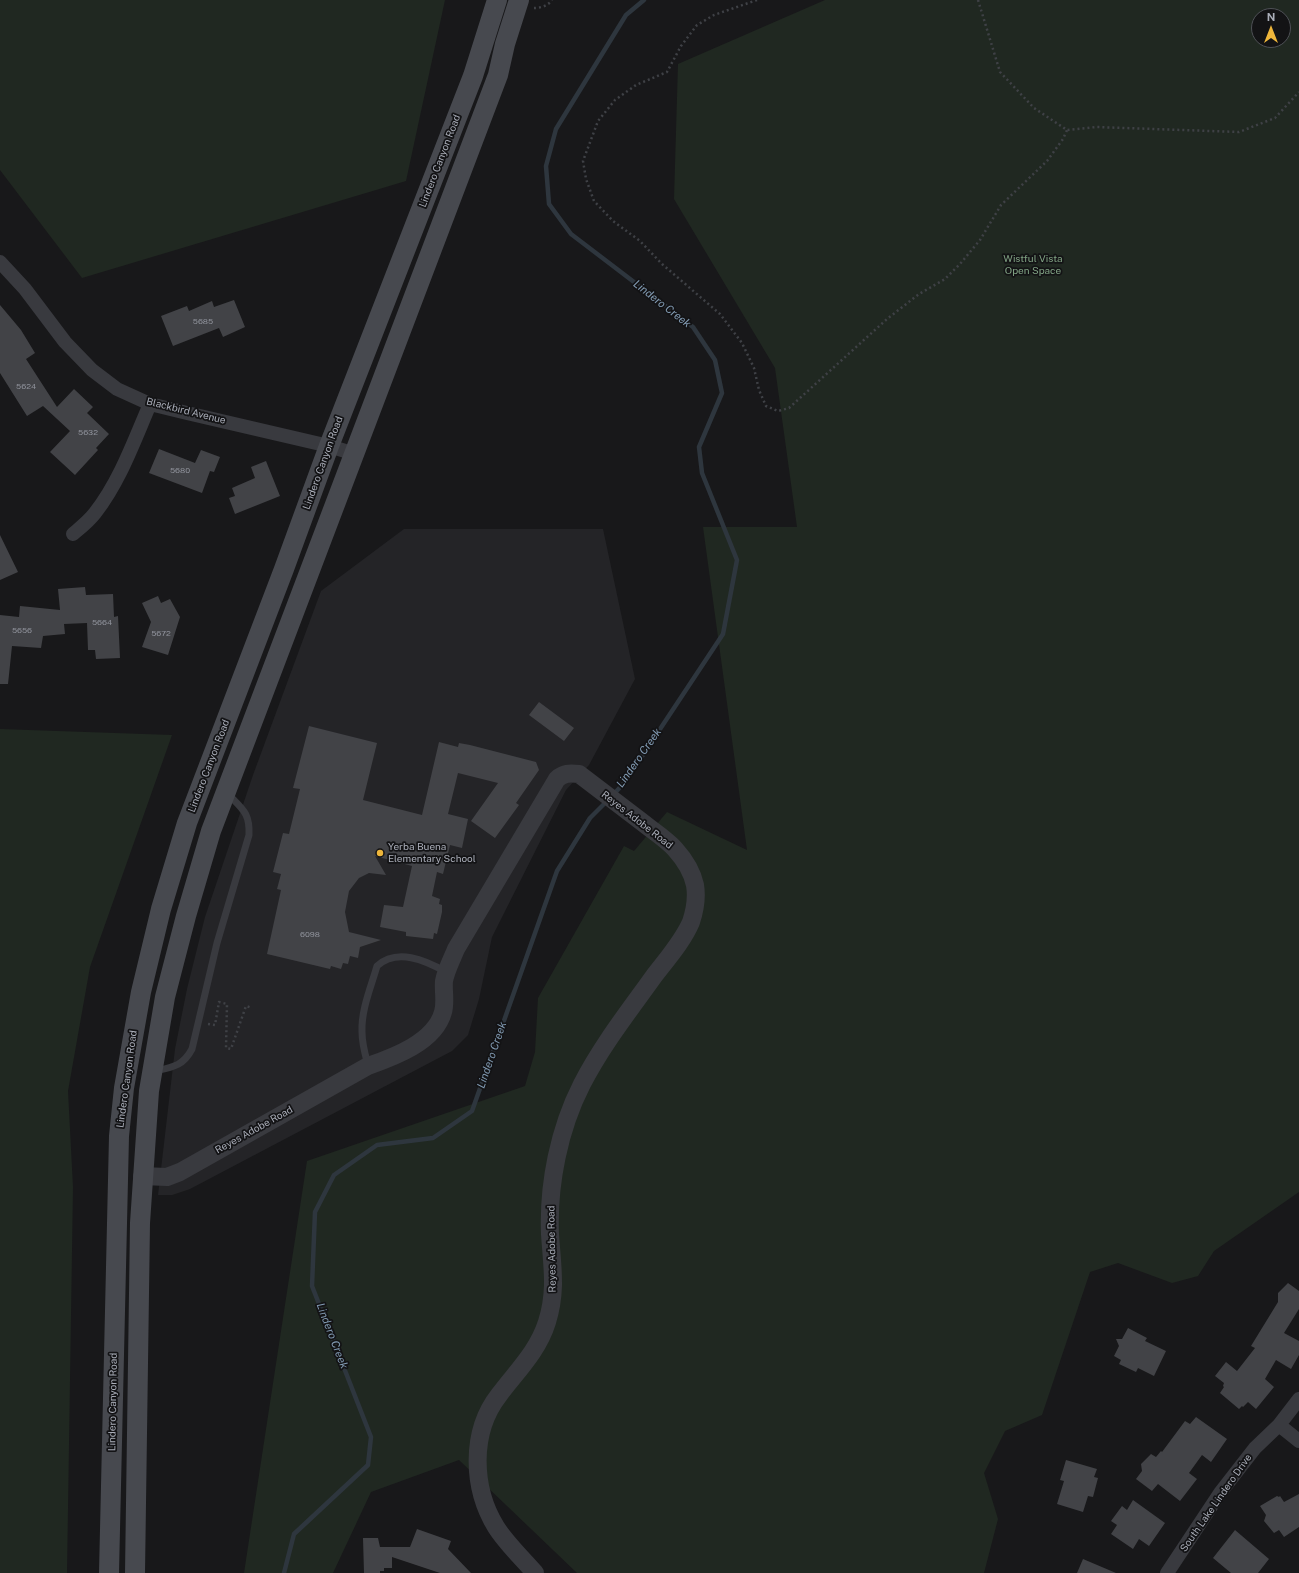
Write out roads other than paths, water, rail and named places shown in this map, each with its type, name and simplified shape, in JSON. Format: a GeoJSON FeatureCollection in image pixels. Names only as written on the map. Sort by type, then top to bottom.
{"type":"FeatureCollection","features":[{"type":"Feature","properties":{"kind":"main road","name":"Lindero Canyon Road"},"geometry":{"type":"LineString","coordinates":[[109,1573],[119,1136],[124,1088],[141,992],[161,909],[187,823],[284,569],[329,446],[474,76],[498,0]]}},
{"type":"Feature","properties":{"kind":"main road"},"geometry":{"type":"LineString","coordinates":[[135,1573],[142,1176],[153,1071],[165,997],[186,916],[211,831],[498,75],[505,44],[519,0]]}},
{"type":"Feature","properties":{"kind":"main road"},"geometry":{"type":"LineString","coordinates":[[114,1331],[139,1332]]}},
{"type":"Feature","properties":{"kind":"street","name":"Blackbird Avenue"},"geometry":{"type":"LineString","coordinates":[[0,262],[25,289],[65,342],[92,370],[117,389],[150,404],[329,446],[355,454]]}},
{"type":"Feature","properties":{"kind":"street"},"geometry":{"type":"LineString","coordinates":[[73,534],[95,514],[107,494],[122,467],[150,404]]}},
{"type":"Feature","properties":{"kind":"street","name":"Reyes Adobe Road"},"geometry":{"type":"LineString","coordinates":[[142,1176],[167,1177],[180,1172],[368,1066],[394,1057],[425,1038],[435,1028],[444,1012],[444,982],[446,972],[456,949],[557,779],[562,775],[569,773],[579,774],[674,848],[690,868],[695,886],[696,902],[691,922],[681,940],[607,1041],[581,1086],[565,1125],[557,1157],[551,1194],[550,1233],[554,1279],[553,1304],[546,1327],[536,1348],[497,1397],[482,1427],[478,1448],[478,1474],[484,1502],[496,1528],[535,1573]]}},
{"type":"Feature","properties":{"kind":"street","name":"South Lake Lindero Drive"},"geometry":{"type":"LineString","coordinates":[[1167,1573],[1220,1493],[1255,1448],[1279,1425],[1299,1399]]}},
{"type":"Feature","properties":{"kind":"street"},"geometry":{"type":"LineString","coordinates":[[1279,1425],[1299,1441]]}},
{"type":"Feature","properties":{"kind":"lane"},"geometry":{"type":"LineString","coordinates":[[153,1071],[172,1067],[184,1062],[192,1049],[217,943],[249,835],[250,820],[247,814],[226,791]]}},
{"type":"Feature","properties":{"kind":"lane"},"geometry":{"type":"LineString","coordinates":[[368,1066],[362,1043],[362,1030],[377,966],[392,956],[398,956],[428,961],[446,972]]}},
{"type":"Feature","properties":{"kind":"waterway","name":"Lindero Creek"},"geometry":{"type":"LineString","coordinates":[[612,796],[625,782],[723,634],[737,560],[702,473],[699,447],[722,393],[715,360],[693,327],[571,234],[549,204],[546,166],[556,129],[626,15],[644,0]]}},
{"type":"Feature","properties":{"kind":"waterway","name":"Lindero Creek"},"geometry":{"type":"LineString","coordinates":[[284,1573],[294,1534],[368,1465],[371,1437],[312,1286],[315,1212],[334,1175],[377,1145],[433,1138],[472,1111],[557,871],[590,818],[607,801]]}},
{"type":"Feature","properties":{"kind":"place","name":"Yerba Buena Elementary School"},"geometry":{"type":"Point","coordinates":[380,853]}},
{"type":"Feature","properties":{"kind":"park label","name":"Wistful Vista Open Space"},"geometry":{"type":"Point","coordinates":[1033,264]}}]}
